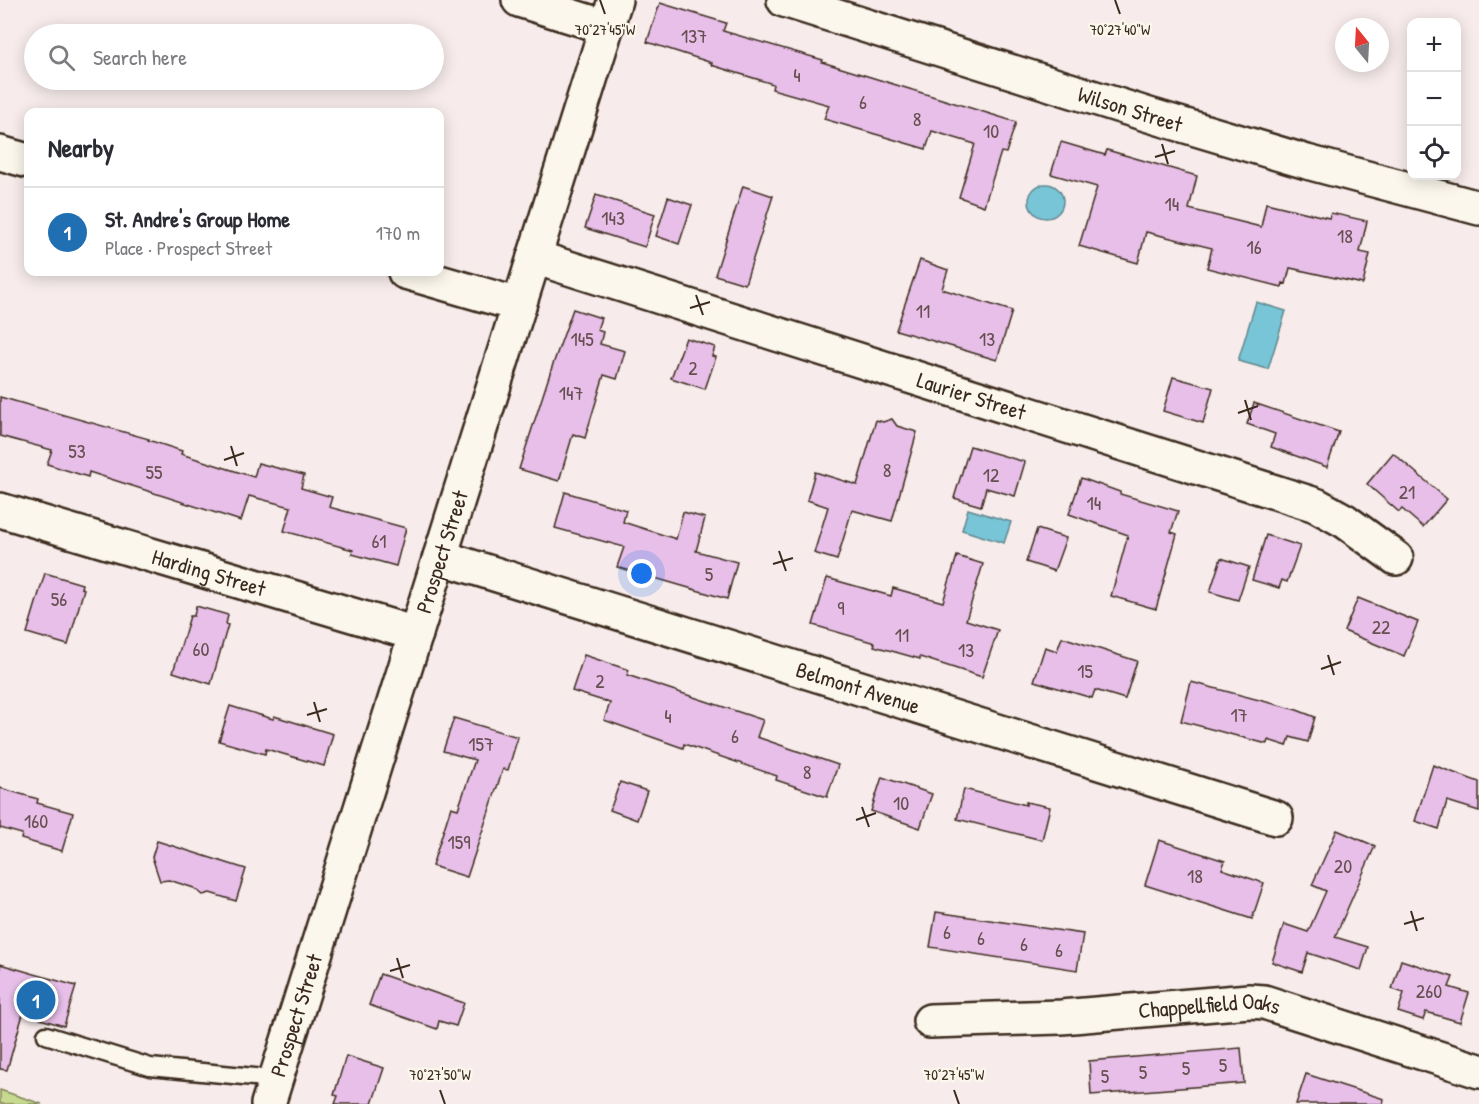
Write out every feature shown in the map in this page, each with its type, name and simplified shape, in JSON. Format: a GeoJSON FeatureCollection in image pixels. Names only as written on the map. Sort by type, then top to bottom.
{"type":"FeatureCollection","features":[{"type":"Feature","properties":{"kind":"street"},"geometry":{"type":"LineString","coordinates":[[519,0],[611,13]]}},
{"type":"Feature","properties":{"kind":"street","name":"Wilson Street"},"geometry":{"type":"LineString","coordinates":[[784,0],[1149,115],[1308,162],[1479,208]]}},
{"type":"Feature","properties":{"kind":"street","name":"Prospect Street"},"geometry":{"type":"LineString","coordinates":[[272,1092],[611,13]]}},
{"type":"Feature","properties":{"kind":"street"},"geometry":{"type":"LineString","coordinates":[[0,153],[24,160]]}},
{"type":"Feature","properties":{"kind":"street","name":"Laurier Street"},"geometry":{"type":"LineString","coordinates":[[534,257],[1316,505],[1345,521],[1396,558]]}},
{"type":"Feature","properties":{"kind":"street"},"geometry":{"type":"LineString","coordinates":[[419,276],[519,305]]}},
{"type":"Feature","properties":{"kind":"street","name":"Harding Street"},"geometry":{"type":"LineString","coordinates":[[0,510],[416,634]]}},
{"type":"Feature","properties":{"kind":"street","name":"Belmont Avenue"},"geometry":{"type":"LineString","coordinates":[[440,557],[1276,818]]}},
{"type":"Feature","properties":{"kind":"street","name":"Chappellfield Oaks"},"geometry":{"type":"LineString","coordinates":[[930,1021],[1061,1017],[1249,1001],[1264,1002],[1479,1071]]}},
{"type":"Feature","properties":{"kind":"lane"},"geometry":{"type":"LineString","coordinates":[[46,1035],[150,1067],[272,1092]]}},
{"type":"Feature","properties":{"kind":"green space"},"geometry":{"type":"Polygon","coordinates":[[[0,1090],[42,1104],[0,1104],[0,1090]]]}},
{"type":"Feature","properties":{"kind":"water"},"geometry":{"type":"Polygon","coordinates":[[[1046,184],[1058,189],[1063,201],[1058,213],[1046,218],[1034,213],[1029,201],[1034,189],[1046,184]]]}},
{"type":"Feature","properties":{"kind":"water"},"geometry":{"type":"Polygon","coordinates":[[[1256,302],[1286,311],[1268,369],[1238,361],[1256,302]]]}},
{"type":"Feature","properties":{"kind":"water"},"geometry":{"type":"Polygon","coordinates":[[[968,509],[1011,522],[1004,543],[962,530],[968,509]]]}},
{"type":"Feature","properties":{"kind":"building"},"geometry":{"type":"Polygon","coordinates":[[[660,3],[726,23],[723,31],[823,60],[822,62],[1016,122],[1006,153],[1001,152],[984,206],[959,197],[975,144],[932,131],[926,149],[824,119],[829,105],[772,89],[773,84],[647,42],[660,3]]]}},
{"type":"Feature","properties":{"kind":"building"},"geometry":{"type":"Polygon","coordinates":[[[1061,142],[1105,155],[1107,150],[1197,176],[1189,209],[1261,227],[1266,203],[1329,218],[1331,213],[1367,221],[1360,252],[1370,254],[1363,284],[1290,268],[1286,284],[1283,283],[1282,287],[1207,268],[1212,248],[1146,232],[1138,263],[1079,246],[1097,187],[1051,174],[1061,142]]]}},
{"type":"Feature","properties":{"kind":"building"},"geometry":{"type":"Polygon","coordinates":[[[743,186],[773,196],[745,284],[715,275],[743,186]]]}},
{"type":"Feature","properties":{"kind":"building"},"geometry":{"type":"Polygon","coordinates":[[[596,195],[655,214],[645,247],[585,228],[596,195]]]}},
{"type":"Feature","properties":{"kind":"building"},"geometry":{"type":"Polygon","coordinates":[[[668,197],[692,205],[679,244],[656,236],[668,197]]]}},
{"type":"Feature","properties":{"kind":"building"},"geometry":{"type":"Polygon","coordinates":[[[920,260],[948,270],[942,289],[1012,311],[997,360],[896,330],[920,260]]]}},
{"type":"Feature","properties":{"kind":"building"},"geometry":{"type":"Polygon","coordinates":[[[573,309],[601,318],[597,330],[603,332],[600,344],[625,351],[617,379],[604,375],[585,438],[573,434],[559,481],[519,469],[573,309]]]}},
{"type":"Feature","properties":{"kind":"building"},"geometry":{"type":"Polygon","coordinates":[[[686,338],[715,347],[712,356],[716,357],[705,389],[671,378],[686,338]]]}},
{"type":"Feature","properties":{"kind":"building"},"geometry":{"type":"Polygon","coordinates":[[[1173,377],[1213,388],[1203,423],[1163,411],[1173,377]]]}},
{"type":"Feature","properties":{"kind":"building"},"geometry":{"type":"Polygon","coordinates":[[[0,397],[149,439],[182,451],[181,454],[254,477],[258,463],[304,475],[301,488],[332,497],[329,507],[406,528],[396,566],[352,554],[353,550],[284,531],[291,507],[249,496],[241,521],[89,472],[88,477],[47,464],[52,450],[0,436],[0,397]]]}},
{"type":"Feature","properties":{"kind":"building"},"geometry":{"type":"Polygon","coordinates":[[[1254,403],[1339,432],[1327,467],[1271,447],[1275,434],[1247,424],[1254,403]]]}},
{"type":"Feature","properties":{"kind":"building"},"geometry":{"type":"Polygon","coordinates":[[[892,419],[897,426],[917,432],[892,521],[852,510],[837,560],[814,553],[828,507],[807,500],[815,472],[857,485],[876,420],[883,422],[892,419]]]}},
{"type":"Feature","properties":{"kind":"building"},"geometry":{"type":"Polygon","coordinates":[[[970,446],[1025,462],[1015,496],[986,488],[981,506],[954,498],[970,446]]]}},
{"type":"Feature","properties":{"kind":"building"},"geometry":{"type":"Polygon","coordinates":[[[1393,453],[1447,499],[1423,527],[1402,509],[1399,512],[1367,484],[1393,453]]]}},
{"type":"Feature","properties":{"kind":"building"},"geometry":{"type":"Polygon","coordinates":[[[1081,478],[1120,492],[1120,494],[1178,511],[1171,532],[1177,534],[1156,609],[1111,596],[1128,535],[1069,514],[1081,478]]]}},
{"type":"Feature","properties":{"kind":"building"},"geometry":{"type":"Polygon","coordinates":[[[565,492],[626,510],[623,522],[676,539],[683,512],[705,518],[696,551],[737,562],[727,599],[617,567],[624,547],[555,528],[565,492]]]}},
{"type":"Feature","properties":{"kind":"building"},"geometry":{"type":"Polygon","coordinates":[[[1037,529],[1066,538],[1054,571],[1026,562],[1037,529]]]}},
{"type":"Feature","properties":{"kind":"building"},"geometry":{"type":"Polygon","coordinates":[[[1266,535],[1300,546],[1287,582],[1282,580],[1279,588],[1252,580],[1266,535]]]}},
{"type":"Feature","properties":{"kind":"building"},"geometry":{"type":"Polygon","coordinates":[[[957,556],[983,564],[966,620],[998,630],[982,677],[920,657],[920,659],[874,646],[875,643],[813,625],[827,578],[891,596],[893,588],[943,602],[957,556]]]}},
{"type":"Feature","properties":{"kind":"building"},"geometry":{"type":"Polygon","coordinates":[[[1221,558],[1249,567],[1238,600],[1210,592],[1221,558]]]}},
{"type":"Feature","properties":{"kind":"building"},"geometry":{"type":"Polygon","coordinates":[[[45,573],[82,584],[81,588],[84,589],[68,645],[27,633],[45,573]]]}},
{"type":"Feature","properties":{"kind":"building"},"geometry":{"type":"Polygon","coordinates":[[[1358,598],[1418,622],[1404,656],[1344,631],[1358,598]]]}},
{"type":"Feature","properties":{"kind":"building"},"geometry":{"type":"Polygon","coordinates":[[[196,606],[228,615],[226,624],[228,625],[211,684],[173,672],[190,616],[194,616],[196,606]]]}},
{"type":"Feature","properties":{"kind":"building"},"geometry":{"type":"Polygon","coordinates":[[[1062,637],[1137,661],[1125,699],[1095,690],[1092,698],[1034,681],[1045,647],[1057,651],[1062,637]]]}},
{"type":"Feature","properties":{"kind":"building"},"geometry":{"type":"Polygon","coordinates":[[[584,655],[629,670],[627,675],[763,720],[757,737],[838,765],[827,797],[776,780],[777,776],[684,744],[683,748],[604,720],[610,703],[572,691],[584,655]]]}},
{"type":"Feature","properties":{"kind":"building"},"geometry":{"type":"Polygon","coordinates":[[[1191,682],[1297,710],[1315,717],[1308,742],[1290,737],[1287,746],[1268,740],[1267,744],[1181,721],[1191,682]]]}},
{"type":"Feature","properties":{"kind":"building"},"geometry":{"type":"Polygon","coordinates":[[[230,706],[273,719],[274,716],[333,734],[324,766],[266,749],[265,754],[219,741],[230,706]]]}},
{"type":"Feature","properties":{"kind":"building"},"geometry":{"type":"Polygon","coordinates":[[[454,718],[518,737],[508,770],[503,769],[467,877],[432,866],[451,807],[458,809],[475,760],[443,751],[454,718]]]}},
{"type":"Feature","properties":{"kind":"building"},"geometry":{"type":"Polygon","coordinates":[[[1433,765],[1479,782],[1479,811],[1447,801],[1439,829],[1415,821],[1433,765]]]}},
{"type":"Feature","properties":{"kind":"building"},"geometry":{"type":"Polygon","coordinates":[[[882,777],[932,794],[920,828],[871,811],[882,777]]]}},
{"type":"Feature","properties":{"kind":"building"},"geometry":{"type":"Polygon","coordinates":[[[620,782],[647,791],[637,820],[610,810],[620,782]]]}},
{"type":"Feature","properties":{"kind":"building"},"geometry":{"type":"Polygon","coordinates":[[[0,788],[38,799],[37,803],[73,813],[62,851],[21,839],[22,834],[0,828],[0,788]]]}},
{"type":"Feature","properties":{"kind":"building"},"geometry":{"type":"Polygon","coordinates":[[[964,789],[1026,805],[1026,802],[1050,807],[1042,840],[957,819],[964,789]]]}},
{"type":"Feature","properties":{"kind":"building"},"geometry":{"type":"Polygon","coordinates":[[[1337,830],[1375,846],[1335,937],[1368,947],[1361,970],[1308,953],[1302,972],[1272,962],[1284,924],[1308,932],[1326,891],[1312,885],[1337,830]]]}},
{"type":"Feature","properties":{"kind":"building"},"geometry":{"type":"Polygon","coordinates":[[[1159,840],[1225,861],[1222,869],[1264,883],[1252,919],[1145,885],[1159,840]]]}},
{"type":"Feature","properties":{"kind":"building"},"geometry":{"type":"Polygon","coordinates":[[[157,841],[246,869],[236,901],[210,893],[203,895],[194,888],[169,880],[160,881],[152,857],[157,841]]]}},
{"type":"Feature","properties":{"kind":"building"},"geometry":{"type":"Polygon","coordinates":[[[936,912],[1083,934],[1077,970],[930,947],[936,912]]]}},
{"type":"Feature","properties":{"kind":"building"},"geometry":{"type":"Polygon","coordinates":[[[1401,960],[1453,977],[1449,987],[1469,993],[1460,1022],[1426,1012],[1423,1020],[1398,1012],[1404,993],[1392,989],[1401,960]]]}},
{"type":"Feature","properties":{"kind":"building"},"geometry":{"type":"Polygon","coordinates":[[[0,964],[76,986],[64,1026],[23,1014],[7,1070],[0,1069],[0,964]]]}},
{"type":"Feature","properties":{"kind":"building"},"geometry":{"type":"Polygon","coordinates":[[[380,974],[464,1003],[456,1026],[439,1021],[437,1029],[369,1005],[380,974]]]}},
{"type":"Feature","properties":{"kind":"building"},"geometry":{"type":"Polygon","coordinates":[[[1241,1048],[1244,1083],[1091,1095],[1089,1061],[1241,1048]]]}},
{"type":"Feature","properties":{"kind":"building"},"geometry":{"type":"Polygon","coordinates":[[[346,1056],[384,1068],[372,1104],[335,1104],[338,1096],[334,1095],[346,1056]]]}},
{"type":"Feature","properties":{"kind":"building"},"geometry":{"type":"Polygon","coordinates":[[[1306,1074],[1384,1099],[1383,1104],[1296,1104],[1306,1074]]]}},
{"type":"Feature","properties":{"kind":"place","name":"St. Andre's Group Home"},"geometry":{"type":"Point","coordinates":[36,1000]}}]}
